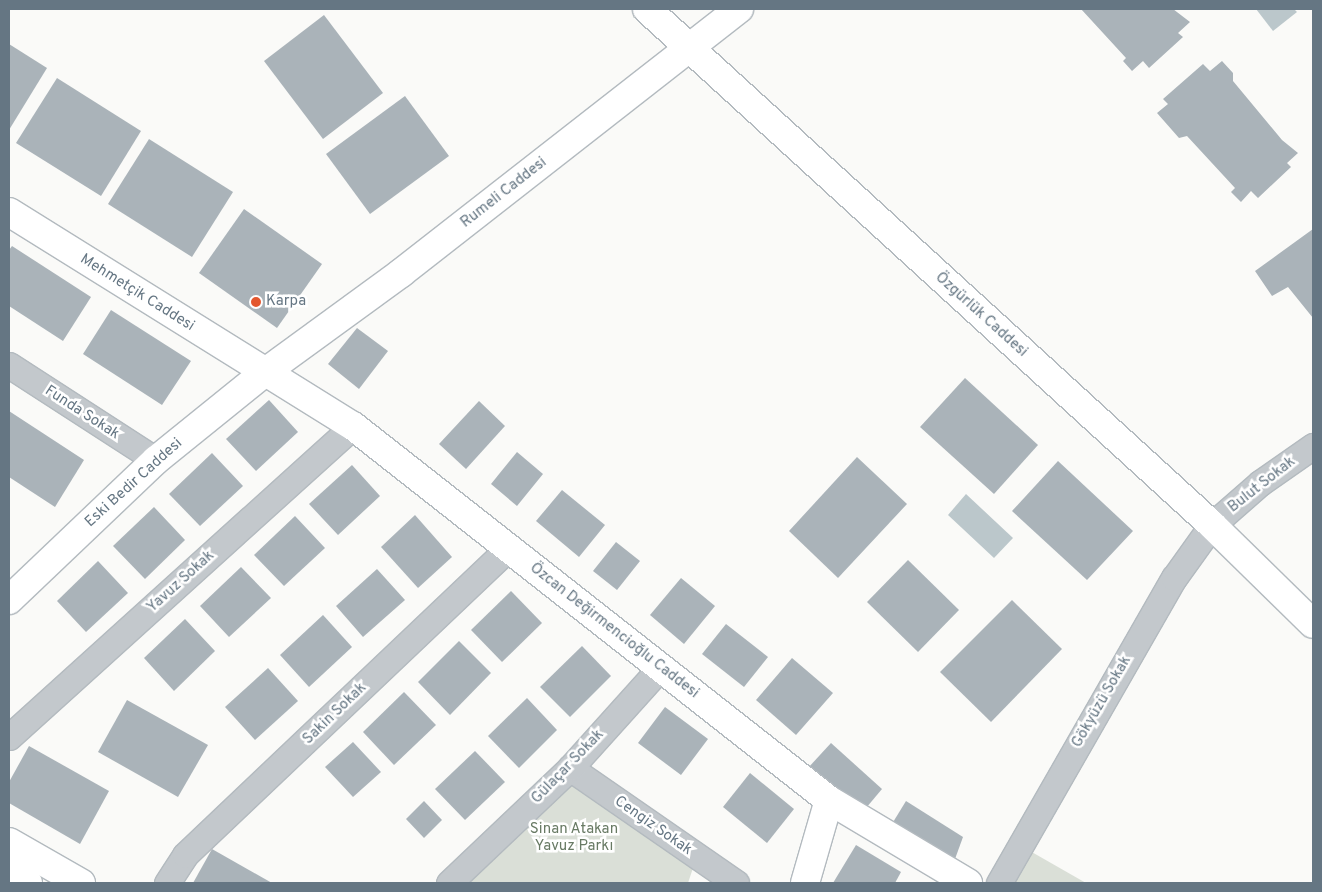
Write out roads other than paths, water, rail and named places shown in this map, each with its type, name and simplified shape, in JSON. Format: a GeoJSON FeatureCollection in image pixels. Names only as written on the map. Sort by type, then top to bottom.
{"type":"FeatureCollection","features":[{"type":"Feature","properties":{"kind":"main road","name":"Özgürlük Caddesi"},"geometry":{"type":"LineString","coordinates":[[647,9],[688,49],[1212,525],[1313,624]]}},
{"type":"Feature","properties":{"kind":"main road","name":"Rumeli Caddesi"},"geometry":{"type":"LineString","coordinates":[[264,373],[401,273],[739,9]]}},
{"type":"Feature","properties":{"kind":"main road","name":"Mehmetçik Caddesi"},"geometry":{"type":"LineString","coordinates":[[9,212],[264,373]]}},
{"type":"Feature","properties":{"kind":"main road","name":"Özcan Değirmencioğlu Caddesi"},"geometry":{"type":"LineString","coordinates":[[264,373],[353,426],[507,549],[829,800],[968,883]]}},
{"type":"Feature","properties":{"kind":"main road","name":"Eski Bedir Caddesi"},"geometry":{"type":"LineString","coordinates":[[9,600],[156,460],[264,373]]}},
{"type":"Feature","properties":{"kind":"main road"},"geometry":{"type":"LineString","coordinates":[[805,883],[829,800]]}},
{"type":"Feature","properties":{"kind":"main road"},"geometry":{"type":"LineString","coordinates":[[9,842],[80,883]]}},
{"type":"Feature","properties":{"kind":"main road"},"geometry":{"type":"LineString","coordinates":[[9,872],[28,883]]}},
{"type":"Feature","properties":{"kind":"street","name":"Funda Sokak"},"geometry":{"type":"LineString","coordinates":[[9,366],[156,460]]}},
{"type":"Feature","properties":{"kind":"street","name":"Yavuz Sokak"},"geometry":{"type":"LineString","coordinates":[[9,737],[353,426]]}},
{"type":"Feature","properties":{"kind":"street","name":"Bulut Sokak"},"geometry":{"type":"LineString","coordinates":[[1212,525],[1260,483],[1313,446]]}},
{"type":"Feature","properties":{"kind":"street","name":"Gökyüzü Sokak"},"geometry":{"type":"LineString","coordinates":[[999,883],[1169,587],[1212,525]]}},
{"type":"Feature","properties":{"kind":"street","name":"Sakin Sokak"},"geometry":{"type":"LineString","coordinates":[[167,883],[185,855],[507,549]]}},
{"type":"Feature","properties":{"kind":"street","name":"Gülaçar Sokak"},"geometry":{"type":"LineString","coordinates":[[449,883],[570,768],[662,668]]}},
{"type":"Feature","properties":{"kind":"street","name":"Cengiz Sokak"},"geometry":{"type":"LineString","coordinates":[[570,768],[701,872],[736,883]]}},
{"type":"Feature","properties":{"kind":"place","name":"Karpa"},"geometry":{"type":"Point","coordinates":[256,302]}},
{"type":"Feature","properties":{"kind":"park label","name":"Sinan Atakan Yavuz Parkı"},"geometry":{"type":"Point","coordinates":[574,838]}}]}
